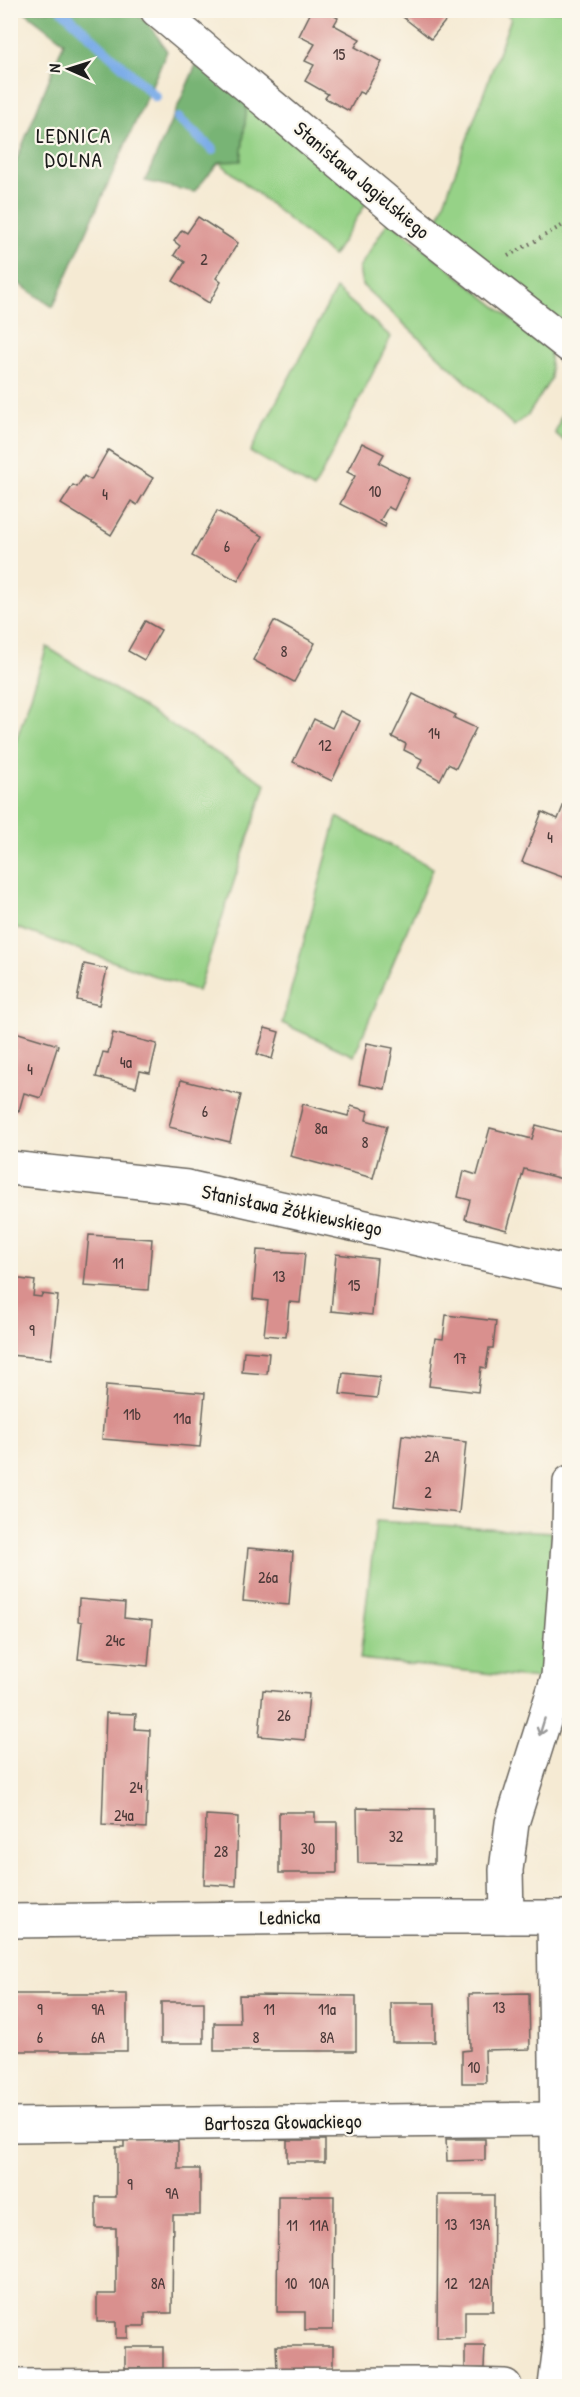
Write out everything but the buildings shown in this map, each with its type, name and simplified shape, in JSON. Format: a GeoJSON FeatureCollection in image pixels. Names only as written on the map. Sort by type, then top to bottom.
{"type":"FeatureCollection","features":[{"type":"Feature","properties":{"kind":"street","name":"Stanisława Jagielskiego"},"geometry":{"type":"LineString","coordinates":[[157,10],[401,214],[570,346]]}},
{"type":"Feature","properties":{"kind":"street","name":"Stanisława Żółkiewskiego"},"geometry":{"type":"LineString","coordinates":[[10,1168],[187,1186],[570,1273]]}},
{"type":"Feature","properties":{"kind":"street"},"geometry":{"type":"LineString","coordinates":[[507,1917],[506,1870],[512,1822],[558,1677],[569,1533],[570,1482]]}},
{"type":"Feature","properties":{"kind":"street"},"geometry":{"type":"LineString","coordinates":[[555,2386],[560,2346],[556,2119],[562,1917]]}},
{"type":"Feature","properties":{"kind":"street","name":"Lednicka"},"geometry":{"type":"LineString","coordinates":[[10,1921],[562,1917]]}},
{"type":"Feature","properties":{"kind":"street","name":"Bartosza Głowackiego"},"geometry":{"type":"LineString","coordinates":[[10,2125],[556,2119]]}},
{"type":"Feature","properties":{"kind":"street"},"geometry":{"type":"LineString","coordinates":[[10,2386],[427,2384],[505,2386]]}},
{"type":"Feature","properties":{"kind":"path"},"geometry":{"type":"LineString","coordinates":[[477,274],[565,224],[570,216]]}},
{"type":"Feature","properties":{"kind":"path"},"geometry":{"type":"LineString","coordinates":[[565,224],[570,285]]}},
{"type":"Feature","properties":{"kind":"green space"},"geometry":{"type":"Polygon","coordinates":[[[24,11],[133,11],[149,24],[167,51],[53,307],[11,278],[11,174],[64,42],[24,11]]]}},
{"type":"Feature","properties":{"kind":"green space"},"geometry":{"type":"Polygon","coordinates":[[[502,11],[569,11],[569,334],[437,222],[511,18],[502,11]]]}},
{"type":"Feature","properties":{"kind":"green space"},"geometry":{"type":"Polygon","coordinates":[[[196,65],[247,103],[241,161],[219,162],[194,192],[145,181],[196,65]]]}},
{"type":"Feature","properties":{"kind":"green space"},"geometry":{"type":"Polygon","coordinates":[[[247,103],[367,202],[333,256],[219,162],[241,160],[247,103]]]}},
{"type":"Feature","properties":{"kind":"green space"},"geometry":{"type":"Polygon","coordinates":[[[389,220],[550,350],[551,379],[528,415],[514,426],[362,285],[359,268],[389,220]]]}},
{"type":"Feature","properties":{"kind":"green space"},"geometry":{"type":"Polygon","coordinates":[[[336,289],[391,337],[314,489],[250,452],[336,289]]]}},
{"type":"Feature","properties":{"kind":"green space"},"geometry":{"type":"Polygon","coordinates":[[[569,395],[569,445],[555,433],[569,395]]]}},
{"type":"Feature","properties":{"kind":"green space"},"geometry":{"type":"Polygon","coordinates":[[[47,647],[266,784],[198,991],[11,926],[11,756],[47,647]]]}},
{"type":"Feature","properties":{"kind":"green space"},"geometry":{"type":"Polygon","coordinates":[[[337,817],[433,868],[354,1056],[282,1023],[337,817]]]}},
{"type":"Feature","properties":{"kind":"green space"},"geometry":{"type":"Polygon","coordinates":[[[376,1521],[552,1532],[546,1680],[360,1659],[376,1521]]]}},
{"type":"Feature","properties":{"kind":"waterway"},"geometry":{"type":"LineString","coordinates":[[62,10],[156,97]]}},
{"type":"Feature","properties":{"kind":"waterway"},"geometry":{"type":"LineString","coordinates":[[178,118],[213,150]]}},
{"type":"Feature","properties":{"kind":"district","name":"LEDNICA DOLNA"},"geometry":{"type":"Point","coordinates":[74,148]}}]}
